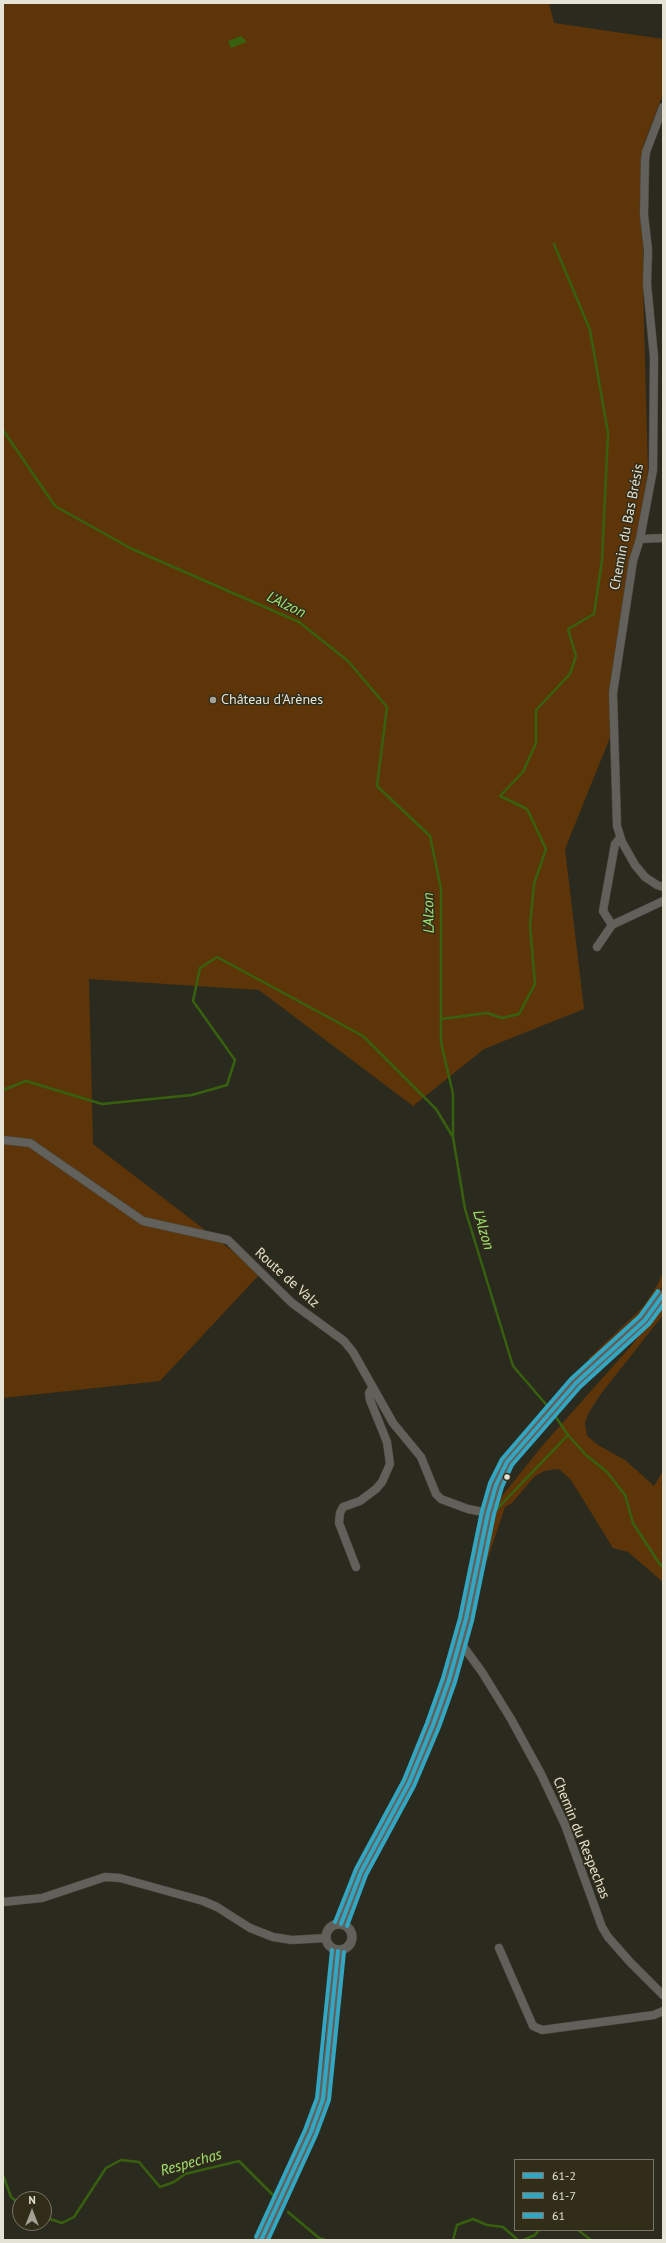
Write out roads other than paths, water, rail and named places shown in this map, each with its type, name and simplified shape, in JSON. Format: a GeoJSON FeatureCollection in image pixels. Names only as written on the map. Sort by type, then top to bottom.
{"type":"FeatureCollection","features":[{"type":"Feature","properties":{"kind":"street","name":"Chemin du Bas Brésis"},"geometry":{"type":"LineString","coordinates":[[663,108],[646,152],[645,160],[644,214],[648,250],[647,284],[654,357],[653,470],[640,539],[633,560],[613,693],[616,807],[620,838],[640,871],[657,885],[663,887]]}},
{"type":"Feature","properties":{"kind":"street"},"geometry":{"type":"LineString","coordinates":[[640,539],[663,538]]}},
{"type":"Feature","properties":{"kind":"street"},"geometry":{"type":"LineString","coordinates":[[612,925],[604,911],[615,844],[620,838]]}},
{"type":"Feature","properties":{"kind":"street"},"geometry":{"type":"LineString","coordinates":[[598,947],[612,925],[663,901]]}},
{"type":"Feature","properties":{"kind":"street","name":"Route de Valz"},"geometry":{"type":"LineString","coordinates":[[3,1140],[30,1143],[143,1221],[228,1240],[292,1303],[344,1341],[360,1363],[372,1388],[393,1423],[421,1457],[436,1494],[448,1503],[488,1512]]}},
{"type":"Feature","properties":{"kind":"street"},"geometry":{"type":"LineString","coordinates":[[341,1924],[361,1872],[409,1783],[422,1754],[449,1680],[460,1642],[488,1512],[496,1485],[507,1462],[576,1383],[645,1320],[663,1295]]}},
{"type":"Feature","properties":{"kind":"street"},"geometry":{"type":"LineString","coordinates":[[356,1567],[339,1523],[340,1513],[343,1507],[360,1501],[376,1489],[382,1482],[390,1464],[387,1442],[370,1400],[369,1393],[372,1388]]}},
{"type":"Feature","properties":{"kind":"street","name":"Chemin du Respechas"},"geometry":{"type":"LineString","coordinates":[[460,1642],[482,1672],[511,1719],[541,1774],[565,1825],[602,1927],[608,1937],[630,1962],[663,1995]]}},
{"type":"Feature","properties":{"kind":"street"},"geometry":{"type":"LineString","coordinates":[[3,1902],[42,1898],[105,1877],[120,1878],[203,1901],[217,1907],[250,1928],[273,1937],[292,1940],[326,1938]]}},
{"type":"Feature","properties":{"kind":"street"},"geometry":{"type":"LineString","coordinates":[[341,1924],[348,1927],[352,1933],[352,1941],[349,1946],[338,1951],[328,1944],[326,1938],[330,1927],[341,1924]]}},
{"type":"Feature","properties":{"kind":"street"},"geometry":{"type":"LineString","coordinates":[[499,1948],[533,2026],[542,2030],[654,2015],[663,2011]]}},
{"type":"Feature","properties":{"kind":"street"},"geometry":{"type":"LineString","coordinates":[[261,2240],[311,2132],[323,2099],[330,2043],[338,1951]]}},
{"type":"Feature","properties":{"kind":"waterway"},"geometry":{"type":"LineString","coordinates":[[441,1019],[487,1013],[502,1018],[519,1014],[535,984],[530,926],[534,884],[546,849],[527,809],[500,796],[523,772],[536,743],[536,710],[570,674],[576,656],[568,629],[594,614],[602,560],[608,433],[590,330],[554,244]]}},
{"type":"Feature","properties":{"kind":"waterway","name":"L'Alzon"},"geometry":{"type":"LineString","coordinates":[[3,430],[55,506],[130,548],[299,622],[348,661],[387,707],[377,786],[430,836],[441,889],[441,1042],[453,1094],[453,1137],[465,1209],[513,1366],[550,1409]]}},
{"type":"Feature","properties":{"kind":"waterway"},"geometry":{"type":"LineString","coordinates":[[3,1090],[26,1081],[102,1104],[192,1095],[227,1085],[235,1060],[193,1001],[200,968],[217,957],[363,1036],[436,1109],[453,1137]]}},
{"type":"Feature","properties":{"kind":"waterway","name":"L'Alzon"},"geometry":{"type":"LineString","coordinates":[[553,1413],[568,1435],[586,1455],[607,1472],[625,1495],[633,1523],[663,1567]]}},
{"type":"Feature","properties":{"kind":"waterway"},"geometry":{"type":"LineString","coordinates":[[489,1530],[495,1511],[568,1435]]}},
{"type":"Feature","properties":{"kind":"waterway"},"geometry":{"type":"LineString","coordinates":[[468,1632],[471,1619]]}},
{"type":"Feature","properties":{"kind":"waterway","name":"Respechas"},"geometry":{"type":"LineString","coordinates":[[52,2220],[62,2223],[74,2217],[106,2168],[121,2160],[139,2162],[160,2187],[174,2182],[185,2174],[239,2161],[275,2197]]}},
{"type":"Feature","properties":{"kind":"waterway","name":"Respechas"},"geometry":{"type":"LineString","coordinates":[[3,2175],[12,2198]]}},
{"type":"Feature","properties":{"kind":"waterway","name":"Respechas"},"geometry":{"type":"LineString","coordinates":[[288,2212],[319,2238],[325,2240]]}},
{"type":"Feature","properties":{"kind":"waterway","name":"Respechas"},"geometry":{"type":"LineString","coordinates":[[453,2240],[457,2225],[473,2219],[487,2225],[503,2227],[518,2240]]}},
{"type":"Feature","properties":{"kind":"waterway","name":"Respechas"},"geometry":{"type":"LineString","coordinates":[[523,2240],[535,2235],[538,2231]]}},
{"type":"Feature","properties":{"kind":"waterway","name":"Respechas"},"geometry":{"type":"LineString","coordinates":[[579,2231],[591,2240]]}},
{"type":"Feature","properties":{"kind":"place","name":"Château d'Arènes"},"geometry":{"type":"Point","coordinates":[213,700]}}]}
